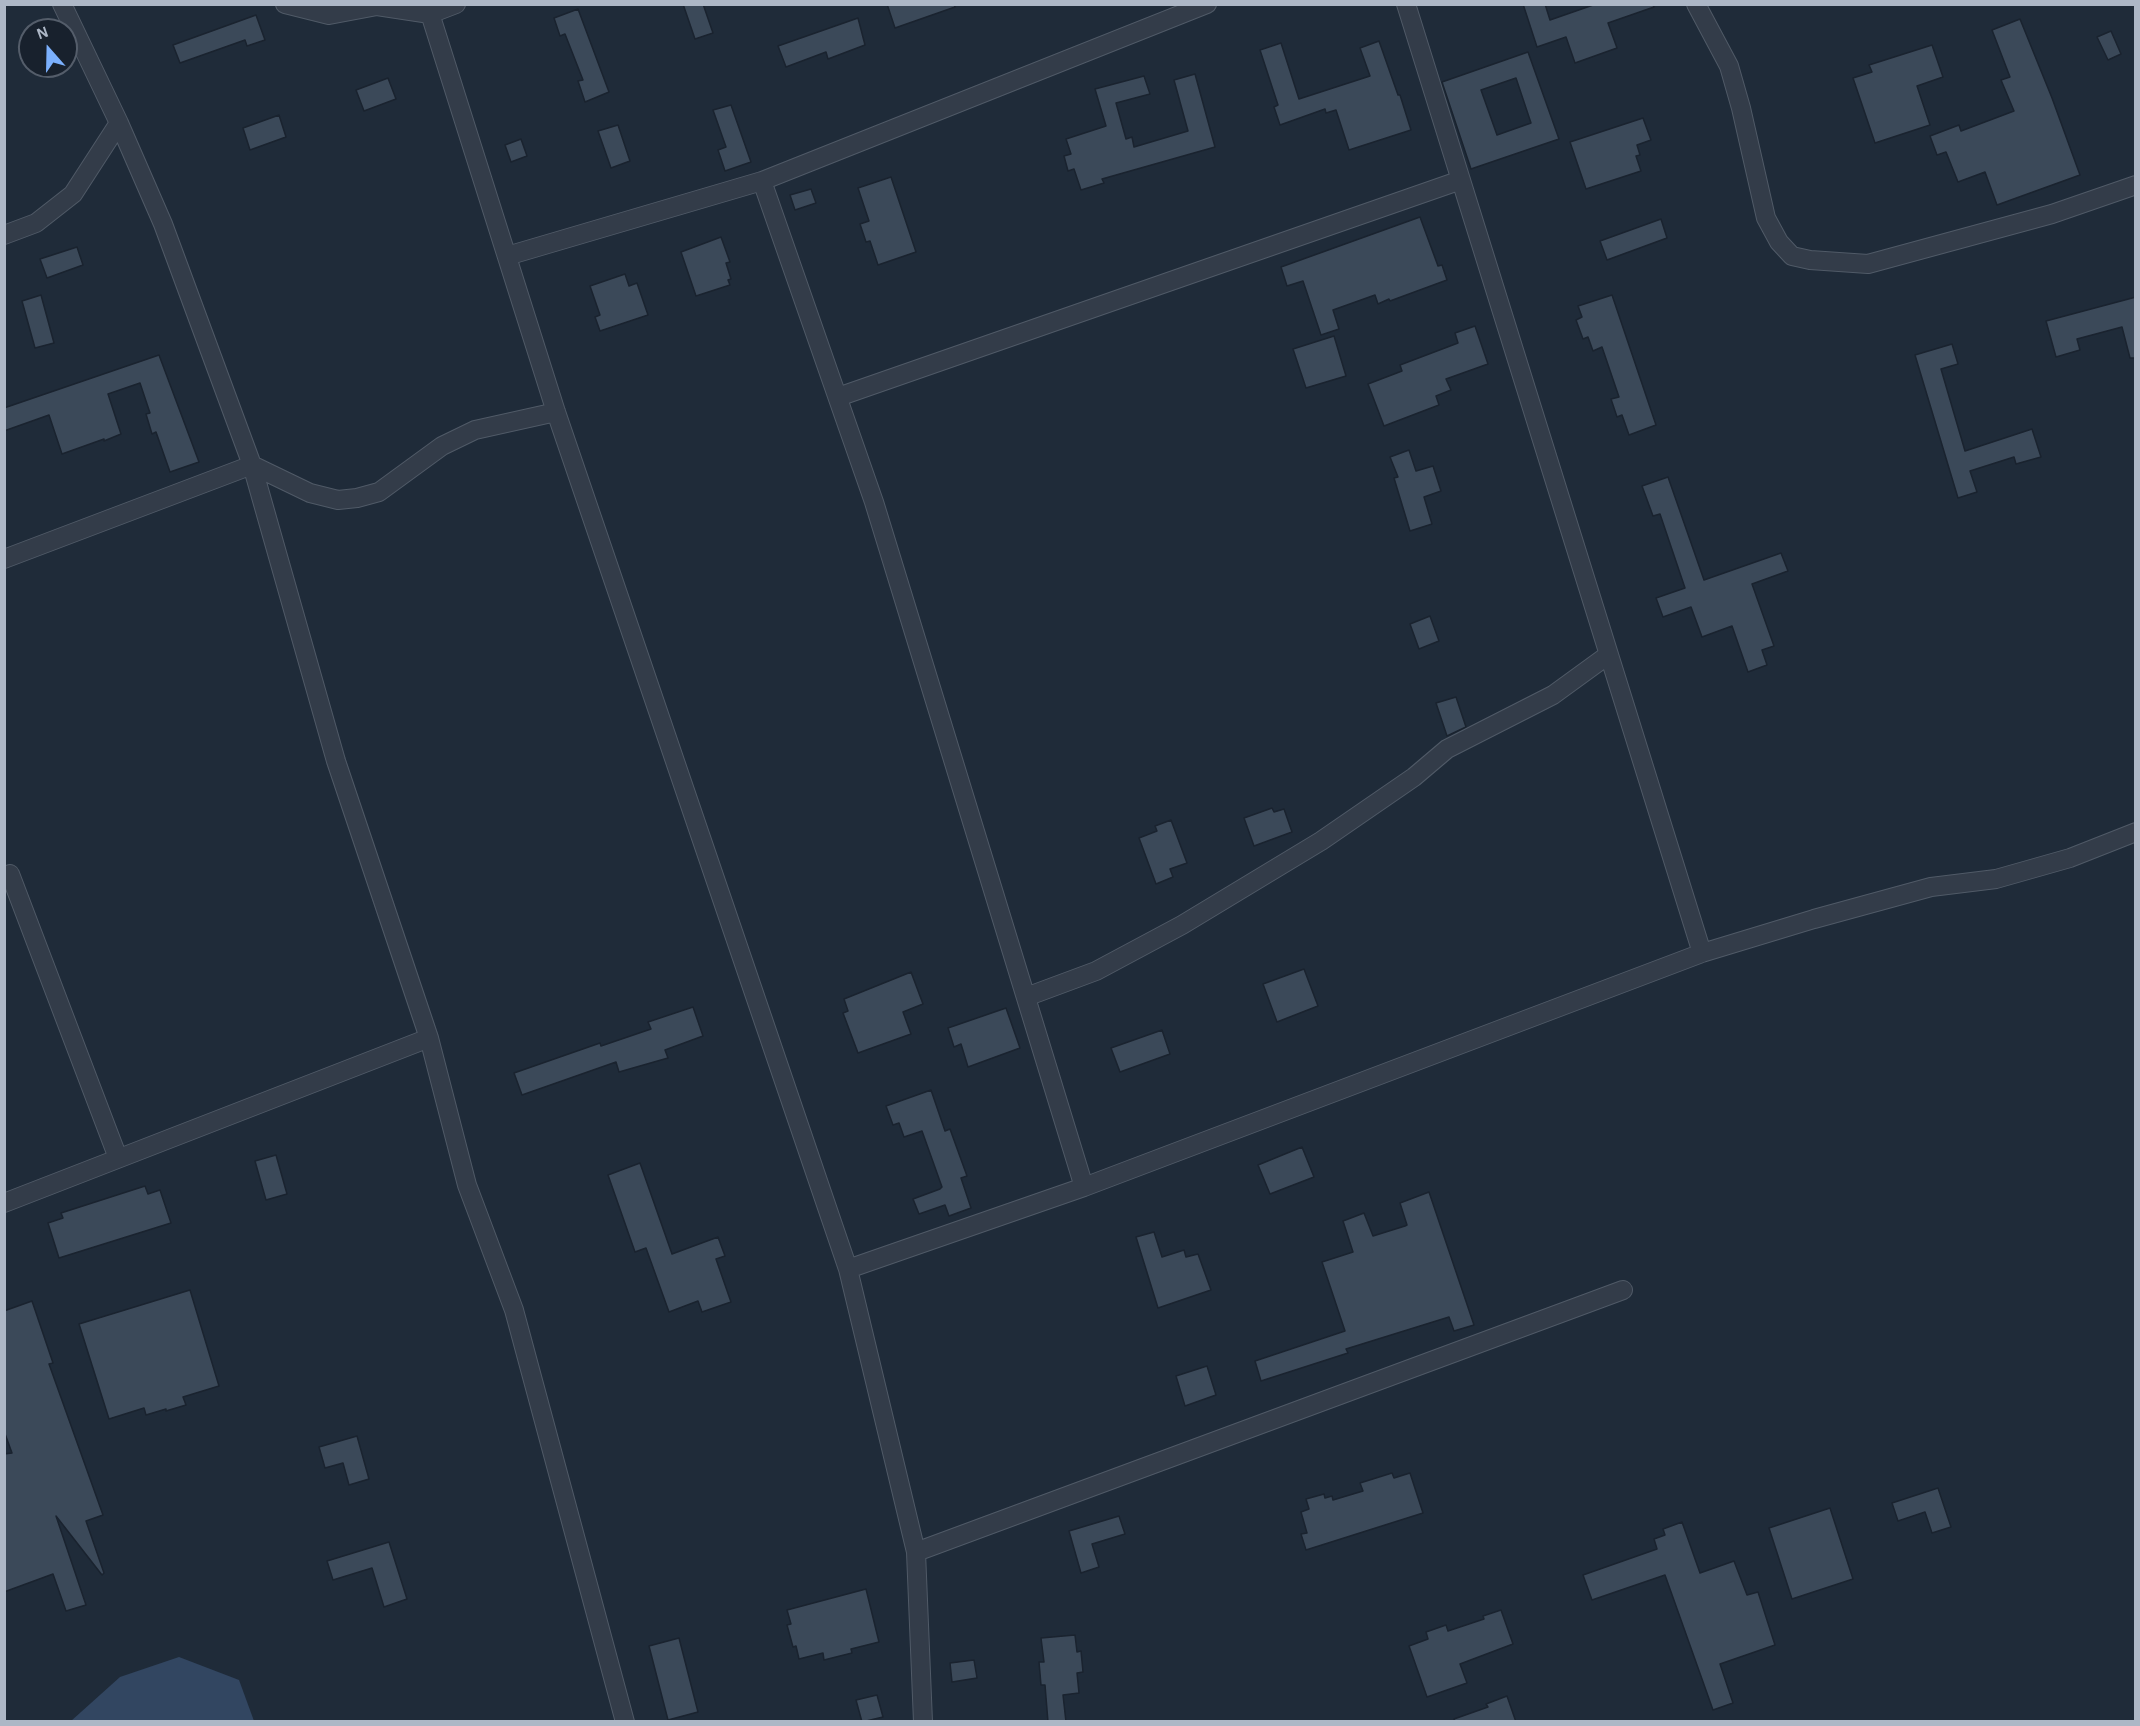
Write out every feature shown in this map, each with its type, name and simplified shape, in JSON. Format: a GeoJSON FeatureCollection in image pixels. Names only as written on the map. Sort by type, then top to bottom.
{"type":"FeatureCollection","features":[{"type":"Feature","properties":{"kind":"street"},"geometry":{"type":"LineString","coordinates":[[62,4],[119,123],[163,224],[252,465],[336,760],[429,1038],[467,1185],[514,1310],[625,1722]]}},
{"type":"Feature","properties":{"kind":"street"},"geometry":{"type":"LineString","coordinates":[[285,4],[329,15],[376,6],[429,9],[456,4]]}},
{"type":"Feature","properties":{"kind":"street"},"geometry":{"type":"LineString","coordinates":[[507,256],[762,181],[1207,4]]}},
{"type":"Feature","properties":{"kind":"street"},"geometry":{"type":"LineString","coordinates":[[1406,4],[1702,953]]}},
{"type":"Feature","properties":{"kind":"street"},"geometry":{"type":"LineString","coordinates":[[1696,4],[1730,66],[1766,218],[1779,242],[1792,256],[1810,261],[1868,264],[2052,214],[2136,185]]}},
{"type":"Feature","properties":{"kind":"street"},"geometry":{"type":"LineString","coordinates":[[429,9],[556,412],[848,1269],[916,1552],[923,1722]]}},
{"type":"Feature","properties":{"kind":"street"},"geometry":{"type":"LineString","coordinates":[[4,235],[36,223],[73,194],[119,123]]}},
{"type":"Feature","properties":{"kind":"street"},"geometry":{"type":"LineString","coordinates":[[838,397],[1461,180]]}},
{"type":"Feature","properties":{"kind":"street"},"geometry":{"type":"LineString","coordinates":[[762,181],[874,502],[1084,1187]]}},
{"type":"Feature","properties":{"kind":"street"},"geometry":{"type":"LineString","coordinates":[[4,559],[252,465],[310,493],[338,500],[380,492],[442,446],[475,430],[556,412]]}},
{"type":"Feature","properties":{"kind":"street"},"geometry":{"type":"LineString","coordinates":[[1026,997],[1096,971],[1182,925],[1321,841],[1414,777],[1447,749],[1553,694],[1608,655]]}},
{"type":"Feature","properties":{"kind":"street"},"geometry":{"type":"LineString","coordinates":[[848,1269],[1084,1187],[1702,953],[1931,887],[1996,879],[2070,858],[2136,832]]}},
{"type":"Feature","properties":{"kind":"street"},"geometry":{"type":"LineString","coordinates":[[6,869],[118,1158]]}},
{"type":"Feature","properties":{"kind":"street"},"geometry":{"type":"LineString","coordinates":[[4,1203],[429,1038]]}},
{"type":"Feature","properties":{"kind":"street"},"geometry":{"type":"LineString","coordinates":[[916,1552],[1623,1290]]}},
{"type":"Feature","properties":{"kind":"water"},"geometry":{"type":"Polygon","coordinates":[[[179,1657],[239,1680],[254,1721],[71,1721],[120,1677],[179,1657]]]}},
{"type":"Feature","properties":{"kind":"building"},"geometry":{"type":"Polygon","coordinates":[[[683,4],[703,4],[713,33],[695,39],[683,4]]]}},
{"type":"Feature","properties":{"kind":"building"},"geometry":{"type":"Polygon","coordinates":[[[887,4],[954,4],[955,7],[895,28],[887,4]]]}},
{"type":"Feature","properties":{"kind":"building"},"geometry":{"type":"Polygon","coordinates":[[[1523,4],[1545,4],[1550,20],[1596,4],[1653,4],[1654,7],[1608,23],[1617,48],[1575,63],[1566,37],[1537,47],[1523,4]]]}},
{"type":"Feature","properties":{"kind":"building"},"geometry":{"type":"Polygon","coordinates":[[[578,9],[609,92],[585,102],[578,81],[583,80],[565,34],[560,36],[554,18],[578,9]]]}},
{"type":"Feature","properties":{"kind":"building"},"geometry":{"type":"Polygon","coordinates":[[[256,15],[265,40],[247,46],[245,40],[180,63],[173,45],[256,15]]]}},
{"type":"Feature","properties":{"kind":"building"},"geometry":{"type":"Polygon","coordinates":[[[858,18],[865,45],[828,59],[826,52],[786,67],[778,46],[858,18]]]}},
{"type":"Feature","properties":{"kind":"building"},"geometry":{"type":"Polygon","coordinates":[[[2020,19],[2080,175],[1997,205],[1985,172],[1958,182],[1946,152],[1937,155],[1930,136],[1959,125],[1961,131],[2014,111],[2001,80],[2010,77],[1992,30],[2020,19]]]}},
{"type":"Feature","properties":{"kind":"building"},"geometry":{"type":"Polygon","coordinates":[[[2111,31],[2121,54],[2108,60],[2097,37],[2111,31]]]}},
{"type":"Feature","properties":{"kind":"building"},"geometry":{"type":"Polygon","coordinates":[[[1379,41],[1411,130],[1349,150],[1336,110],[1326,113],[1325,109],[1280,125],[1274,107],[1278,105],[1260,50],[1281,43],[1299,99],[1370,76],[1360,48],[1379,41]]]}},
{"type":"Feature","properties":{"kind":"building"},"geometry":{"type":"Polygon","coordinates":[[[1932,45],[1943,77],[1917,86],[1930,125],[1875,143],[1853,78],[1872,72],[1869,65],[1932,45]]]}},
{"type":"Feature","properties":{"kind":"building"},"geometry":{"type":"Polygon","coordinates":[[[1528,52],[1559,139],[1471,169],[1442,82],[1528,52]],[[1516,78],[1481,90],[1497,135],[1531,123],[1516,78]]]}},
{"type":"Feature","properties":{"kind":"building"},"geometry":{"type":"Polygon","coordinates":[[[1195,74],[1215,147],[1102,179],[1104,183],[1081,190],[1074,169],[1068,171],[1064,156],[1071,154],[1066,139],[1106,126],[1095,89],[1144,76],[1150,94],[1116,103],[1126,139],[1132,137],[1134,147],[1188,131],[1174,80],[1195,74]]]}},
{"type":"Feature","properties":{"kind":"building"},"geometry":{"type":"Polygon","coordinates":[[[388,78],[396,99],[364,111],[356,90],[388,78]]]}},
{"type":"Feature","properties":{"kind":"building"},"geometry":{"type":"Polygon","coordinates":[[[731,105],[751,162],[725,171],[718,150],[726,147],[713,110],[731,105]]]}},
{"type":"Feature","properties":{"kind":"building"},"geometry":{"type":"Polygon","coordinates":[[[279,115],[286,137],[250,150],[243,128],[279,115]]]}},
{"type":"Feature","properties":{"kind":"building"},"geometry":{"type":"Polygon","coordinates":[[[1643,118],[1651,140],[1637,145],[1640,155],[1636,156],[1641,171],[1586,189],[1570,142],[1643,118]]]}},
{"type":"Feature","properties":{"kind":"building"},"geometry":{"type":"Polygon","coordinates":[[[618,125],[630,161],[611,168],[598,131],[618,125]]]}},
{"type":"Feature","properties":{"kind":"building"},"geometry":{"type":"Polygon","coordinates":[[[521,139],[527,156],[511,162],[505,145],[521,139]]]}},
{"type":"Feature","properties":{"kind":"building"},"geometry":{"type":"Polygon","coordinates":[[[891,177],[916,252],[878,265],[870,241],[866,242],[860,224],[869,221],[858,188],[891,177]]]}},
{"type":"Feature","properties":{"kind":"building"},"geometry":{"type":"Polygon","coordinates":[[[811,189],[816,203],[795,210],[790,195],[811,189]]]}},
{"type":"Feature","properties":{"kind":"building"},"geometry":{"type":"Polygon","coordinates":[[[1420,217],[1438,266],[1442,265],[1447,280],[1390,301],[1389,299],[1378,304],[1375,295],[1333,310],[1339,329],[1321,335],[1303,281],[1287,286],[1281,267],[1420,217]]]}},
{"type":"Feature","properties":{"kind":"building"},"geometry":{"type":"Polygon","coordinates":[[[1661,219],[1667,238],[1607,260],[1600,241],[1661,219]]]}},
{"type":"Feature","properties":{"kind":"building"},"geometry":{"type":"Polygon","coordinates":[[[721,237],[730,262],[726,263],[731,279],[728,280],[730,285],[696,296],[681,252],[721,237]]]}},
{"type":"Feature","properties":{"kind":"building"},"geometry":{"type":"Polygon","coordinates":[[[77,247],[83,265],[47,278],[40,259],[77,247]]]}},
{"type":"Feature","properties":{"kind":"building"},"geometry":{"type":"Polygon","coordinates":[[[625,274],[629,286],[637,283],[648,315],[600,331],[595,317],[600,315],[590,286],[625,274]]]}},
{"type":"Feature","properties":{"kind":"building"},"geometry":{"type":"Polygon","coordinates":[[[41,295],[54,343],[35,348],[22,301],[41,295]]]}},
{"type":"Feature","properties":{"kind":"building"},"geometry":{"type":"Polygon","coordinates":[[[1612,295],[1656,425],[1629,435],[1622,415],[1617,417],[1611,399],[1619,397],[1602,347],[1593,351],[1588,337],[1583,339],[1576,320],[1582,317],[1578,306],[1612,295]]]}},
{"type":"Feature","properties":{"kind":"building"},"geometry":{"type":"Polygon","coordinates":[[[2136,297],[2136,358],[2130,358],[2122,327],[2077,339],[2080,350],[2056,357],[2046,321],[2136,297]]]}},
{"type":"Feature","properties":{"kind":"building"},"geometry":{"type":"Polygon","coordinates":[[[1475,326],[1488,364],[1446,379],[1451,390],[1436,396],[1439,405],[1384,426],[1368,384],[1402,371],[1400,365],[1458,343],[1455,333],[1475,326]]]}},
{"type":"Feature","properties":{"kind":"building"},"geometry":{"type":"Polygon","coordinates":[[[1334,336],[1346,376],[1306,388],[1293,349],[1334,336]]]}},
{"type":"Feature","properties":{"kind":"building"},"geometry":{"type":"Polygon","coordinates":[[[1952,344],[1958,364],[1941,369],[1965,451],[2032,429],[2041,457],[2016,464],[2014,457],[1970,471],[1977,492],[1958,498],[1915,355],[1952,344]]]}},
{"type":"Feature","properties":{"kind":"building"},"geometry":{"type":"Polygon","coordinates":[[[159,355],[199,462],[170,472],[156,432],[152,434],[146,414],[150,413],[140,383],[108,394],[121,434],[104,441],[104,439],[62,454],[49,415],[4,431],[4,408],[159,355]]]}},
{"type":"Feature","properties":{"kind":"building"},"geometry":{"type":"Polygon","coordinates":[[[1409,450],[1416,471],[1433,466],[1441,491],[1424,497],[1432,524],[1410,531],[1394,478],[1398,477],[1390,457],[1409,450]]]}},
{"type":"Feature","properties":{"kind":"building"},"geometry":{"type":"Polygon","coordinates":[[[1668,477],[1704,580],[1781,553],[1788,571],[1752,584],[1774,646],[1762,650],[1767,665],[1748,672],[1732,626],[1702,637],[1691,607],[1663,617],[1656,598],[1685,588],[1660,514],[1653,516],[1642,486],[1668,477]]]}},
{"type":"Feature","properties":{"kind":"building"},"geometry":{"type":"Polygon","coordinates":[[[1430,616],[1439,641],[1419,649],[1410,624],[1430,616]]]}},
{"type":"Feature","properties":{"kind":"building"},"geometry":{"type":"Polygon","coordinates":[[[1456,697],[1466,727],[1447,736],[1436,703],[1456,697]]]}},
{"type":"Feature","properties":{"kind":"building"},"geometry":{"type":"Polygon","coordinates":[[[1272,808],[1274,812],[1284,809],[1292,832],[1254,846],[1244,818],[1272,808]]]}},
{"type":"Feature","properties":{"kind":"building"},"geometry":{"type":"Polygon","coordinates":[[[1171,820],[1187,863],[1170,869],[1173,877],[1156,884],[1139,838],[1157,831],[1155,826],[1171,820]]]}},
{"type":"Feature","properties":{"kind":"building"},"geometry":{"type":"Polygon","coordinates":[[[1304,969],[1318,1006],[1277,1022],[1263,984],[1304,969]]]}},
{"type":"Feature","properties":{"kind":"building"},"geometry":{"type":"Polygon","coordinates":[[[911,972],[923,1004],[903,1012],[911,1034],[858,1053],[843,1013],[848,1011],[844,999],[911,972]]]}},
{"type":"Feature","properties":{"kind":"building"},"geometry":{"type":"Polygon","coordinates":[[[693,1007],[703,1036],[665,1050],[668,1058],[619,1072],[616,1062],[522,1095],[514,1073],[600,1043],[601,1046],[651,1029],[648,1022],[693,1007]]]}},
{"type":"Feature","properties":{"kind":"building"},"geometry":{"type":"Polygon","coordinates":[[[1006,1008],[1020,1048],[968,1067],[961,1044],[954,1047],[948,1028],[1006,1008]]]}},
{"type":"Feature","properties":{"kind":"building"},"geometry":{"type":"Polygon","coordinates":[[[1162,1030],[1170,1054],[1120,1072],[1111,1048],[1162,1030]]]}},
{"type":"Feature","properties":{"kind":"building"},"geometry":{"type":"Polygon","coordinates":[[[931,1090],[945,1131],[950,1129],[967,1176],[961,1178],[971,1208],[949,1216],[945,1205],[919,1214],[913,1199],[942,1187],[922,1131],[904,1137],[899,1123],[893,1125],[886,1106],[931,1090]]]}},
{"type":"Feature","properties":{"kind":"building"},"geometry":{"type":"Polygon","coordinates":[[[1302,1147],[1314,1177],[1270,1194],[1258,1165],[1302,1147]]]}},
{"type":"Feature","properties":{"kind":"building"},"geometry":{"type":"Polygon","coordinates":[[[276,1155],[287,1194],[266,1200],[255,1161],[276,1155]]]}},
{"type":"Feature","properties":{"kind":"building"},"geometry":{"type":"Polygon","coordinates":[[[640,1163],[672,1254],[718,1237],[725,1256],[716,1259],[731,1302],[702,1312],[698,1301],[669,1312],[646,1248],[635,1252],[608,1175],[640,1163]]]}},
{"type":"Feature","properties":{"kind":"building"},"geometry":{"type":"Polygon","coordinates":[[[145,1186],[148,1194],[160,1190],[171,1223],[59,1258],[48,1223],[63,1218],[61,1213],[145,1186]]]}},
{"type":"Feature","properties":{"kind":"building"},"geometry":{"type":"Polygon","coordinates":[[[1429,1192],[1474,1325],[1454,1331],[1449,1317],[1346,1349],[1348,1353],[1261,1381],[1255,1361],[1345,1331],[1322,1262],[1353,1252],[1343,1221],[1364,1213],[1373,1236],[1405,1226],[1407,1225],[1400,1203],[1429,1192]]]}},
{"type":"Feature","properties":{"kind":"building"},"geometry":{"type":"Polygon","coordinates":[[[1154,1232],[1162,1257],[1184,1250],[1186,1257],[1198,1254],[1211,1290],[1158,1308],[1136,1237],[1154,1232]]]}},
{"type":"Feature","properties":{"kind":"building"},"geometry":{"type":"Polygon","coordinates":[[[190,1290],[219,1386],[183,1397],[186,1405],[166,1411],[166,1409],[146,1415],[144,1408],[109,1419],[79,1324],[190,1290]]]}},
{"type":"Feature","properties":{"kind":"building"},"geometry":{"type":"Polygon","coordinates":[[[32,1301],[53,1363],[49,1364],[103,1515],[86,1521],[104,1573],[102,1575],[56,1516],[86,1605],[66,1611],[53,1574],[4,1592],[4,1454],[12,1453],[4,1431],[4,1311],[32,1301]]]}},
{"type":"Feature","properties":{"kind":"building"},"geometry":{"type":"Polygon","coordinates":[[[1207,1366],[1216,1395],[1185,1406],[1176,1376],[1207,1366]]]}},
{"type":"Feature","properties":{"kind":"building"},"geometry":{"type":"Polygon","coordinates":[[[357,1436],[369,1479],[349,1485],[343,1463],[325,1468],[319,1447],[357,1436]]]}},
{"type":"Feature","properties":{"kind":"building"},"geometry":{"type":"Polygon","coordinates":[[[1392,1473],[1394,1478],[1410,1473],[1423,1513],[1306,1550],[1301,1534],[1307,1533],[1301,1512],[1309,1509],[1306,1499],[1324,1494],[1325,1498],[1332,1496],[1333,1500],[1363,1491],[1360,1483],[1392,1473]]]}},
{"type":"Feature","properties":{"kind":"building"},"geometry":{"type":"Polygon","coordinates":[[[1938,1488],[1951,1527],[1932,1533],[1925,1512],[1898,1521],[1892,1503],[1938,1488]]]}},
{"type":"Feature","properties":{"kind":"building"},"geometry":{"type":"Polygon","coordinates":[[[1830,1508],[1853,1579],[1792,1599],[1769,1528],[1830,1508]]]}},
{"type":"Feature","properties":{"kind":"building"},"geometry":{"type":"Polygon","coordinates":[[[1119,1516],[1125,1534],[1092,1544],[1099,1567],[1081,1573],[1069,1531],[1119,1516]]]}},
{"type":"Feature","properties":{"kind":"building"},"geometry":{"type":"Polygon","coordinates":[[[1682,1522],[1700,1573],[1734,1561],[1747,1595],[1758,1592],[1775,1645],[1720,1664],[1733,1703],[1713,1710],[1665,1575],[1592,1600],[1583,1575],[1657,1549],[1654,1539],[1665,1535],[1663,1529],[1682,1522]]]}},
{"type":"Feature","properties":{"kind":"building"},"geometry":{"type":"Polygon","coordinates":[[[389,1542],[407,1599],[384,1607],[372,1568],[333,1580],[327,1561],[389,1542]]]}},
{"type":"Feature","properties":{"kind":"building"},"geometry":{"type":"Polygon","coordinates":[[[866,1589],[879,1642],[851,1649],[852,1653],[824,1660],[823,1653],[799,1659],[787,1625],[791,1624],[787,1610],[866,1589]]]}},
{"type":"Feature","properties":{"kind":"building"},"geometry":{"type":"Polygon","coordinates":[[[1501,1610],[1513,1644],[1460,1664],[1467,1683],[1427,1697],[1409,1646],[1428,1639],[1426,1632],[1446,1625],[1448,1631],[1484,1619],[1483,1616],[1501,1610]]]}},
{"type":"Feature","properties":{"kind":"building"},"geometry":{"type":"Polygon","coordinates":[[[1075,1635],[1077,1652],[1081,1651],[1083,1672],[1077,1673],[1079,1693],[1063,1695],[1066,1722],[1048,1722],[1045,1685],[1041,1685],[1039,1662],[1044,1662],[1041,1638],[1075,1635]]]}},
{"type":"Feature","properties":{"kind":"building"},"geometry":{"type":"Polygon","coordinates":[[[679,1638],[698,1712],[668,1720],[649,1646],[679,1638]]]}},
{"type":"Feature","properties":{"kind":"building"},"geometry":{"type":"Polygon","coordinates":[[[974,1660],[977,1678],[952,1682],[950,1663],[974,1660]]]}},
{"type":"Feature","properties":{"kind":"building"},"geometry":{"type":"Polygon","coordinates":[[[877,1695],[883,1717],[862,1722],[856,1700],[877,1695]]]}},
{"type":"Feature","properties":{"kind":"building"},"geometry":{"type":"Polygon","coordinates":[[[1507,1696],[1516,1722],[1455,1722],[1454,1719],[1488,1707],[1486,1704],[1507,1696]]]}}]}
